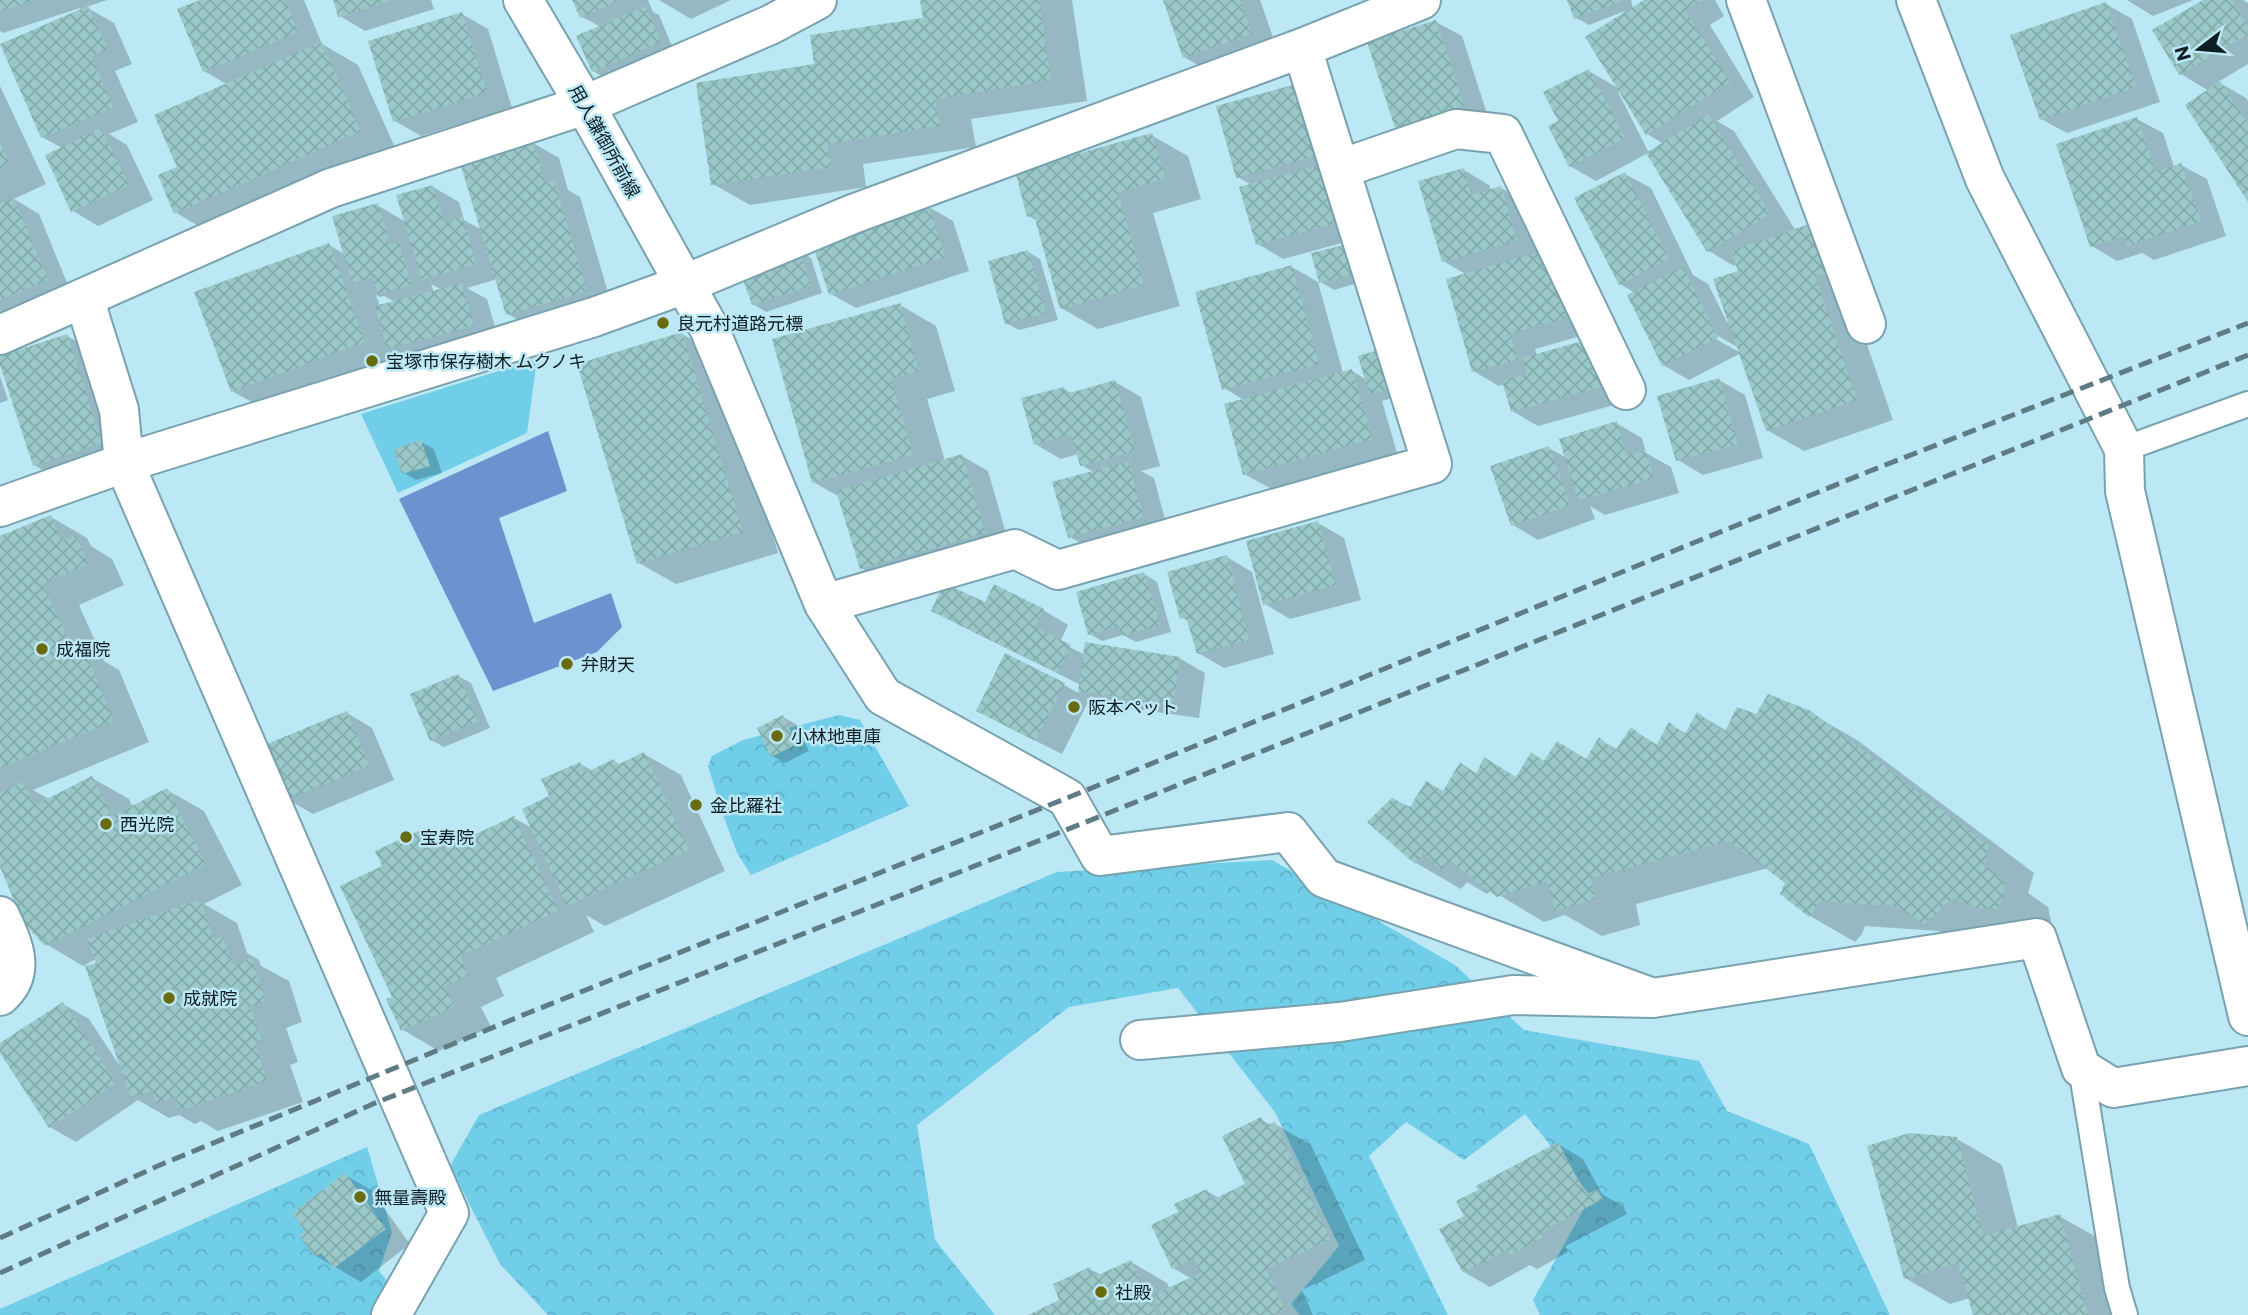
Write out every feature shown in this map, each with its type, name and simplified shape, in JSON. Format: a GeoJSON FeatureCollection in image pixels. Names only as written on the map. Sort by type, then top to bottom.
{"type":"FeatureCollection","features":[{"type":"Feature","properties":{"kind":"street","name":"用人鎌御所前線"},"geometry":{"type":"LineString","coordinates":[[523,0],[585,105],[709,328],[824,604],[883,696],[1067,798],[1100,856],[1288,832],[1324,877],[1653,998]]}},
{"type":"Feature","properties":{"kind":"street"},"geometry":{"type":"LineString","coordinates":[[0,335],[331,188],[585,105],[770,25],[817,0]]}},
{"type":"Feature","properties":{"kind":"street"},"geometry":{"type":"LineString","coordinates":[[0,507],[124,463],[594,317],[685,284],[853,214],[1302,48],[1421,0]]}},
{"type":"Feature","properties":{"kind":"street"},"geometry":{"type":"LineString","coordinates":[[1746,0],[1866,324]]}},
{"type":"Feature","properties":{"kind":"street"},"geometry":{"type":"LineString","coordinates":[[1916,0],[1985,179],[2124,449],[2125,491],[2248,1016]]}},
{"type":"Feature","properties":{"kind":"street"},"geometry":{"type":"LineString","coordinates":[[824,604],[1015,549],[1058,570],[1432,464],[1302,48]]}},
{"type":"Feature","properties":{"kind":"street"},"geometry":{"type":"LineString","coordinates":[[1340,169],[1457,129],[1503,134],[1626,390]]}},
{"type":"Feature","properties":{"kind":"street"},"geometry":{"type":"LineString","coordinates":[[84,298],[119,410],[124,463],[449,1213],[391,1315]]}},
{"type":"Feature","properties":{"kind":"street"},"geometry":{"type":"LineString","coordinates":[[0,916],[12,943],[16,967],[11,986],[0,996]]}},
{"type":"Feature","properties":{"kind":"street"},"geometry":{"type":"LineString","coordinates":[[1140,1040],[1340,1022],[1513,995],[1653,998],[2038,938],[2081,1068],[2113,1088],[2239,1068]]}},
{"type":"Feature","properties":{"kind":"lane"},"geometry":{"type":"LineString","coordinates":[[2124,449],[2248,404]]}},
{"type":"Feature","properties":{"kind":"lane"},"geometry":{"type":"LineString","coordinates":[[2081,1068],[2117,1288],[2125,1315]]}},
{"type":"Feature","properties":{"kind":"green space"},"geometry":{"type":"Polygon","coordinates":[[[537,359],[527,433],[398,493],[361,414],[537,359]]]}},
{"type":"Feature","properties":{"kind":"green space"},"geometry":{"type":"Polygon","coordinates":[[[839,715],[860,720],[909,806],[751,875],[737,853],[721,809],[708,766],[712,756],[743,740],[839,715]]]}},
{"type":"Feature","properties":{"kind":"green space"},"geometry":{"type":"Polygon","coordinates":[[[1272,860],[1455,965],[1524,1030],[1699,1061],[1727,1111],[1809,1144],[1890,1315],[1540,1315],[1533,1300],[1591,1196],[1525,1114],[1464,1160],[1406,1122],[1369,1156],[1448,1315],[1300,1315],[1291,1304],[1339,1246],[1275,1112],[1178,988],[1069,1007],[917,1125],[935,1240],[995,1315],[548,1315],[500,1264],[450,1166],[479,1115],[1057,872],[1272,860]]]}},
{"type":"Feature","properties":{"kind":"green space"},"geometry":{"type":"Polygon","coordinates":[[[367,1147],[392,1232],[379,1271],[409,1308],[409,1315],[0,1315],[0,1309],[367,1147]]]}},
{"type":"Feature","properties":{"kind":"shaded area"},"geometry":{"type":"Polygon","coordinates":[[[548,431],[567,491],[499,518],[534,623],[611,593],[622,627],[597,652],[493,691],[399,499],[548,431]]]}},
{"type":"Feature","properties":{"kind":"building"},"geometry":{"type":"Polygon","coordinates":[[[0,0],[34,0],[34,1],[0,11],[0,0]]]}},
{"type":"Feature","properties":{"kind":"building"},"geometry":{"type":"Polygon","coordinates":[[[200,0],[285,0],[298,32],[203,72],[177,9],[200,0]]]}},
{"type":"Feature","properties":{"kind":"building"},"geometry":{"type":"Polygon","coordinates":[[[333,0],[390,0],[390,1],[338,17],[333,0]]]}},
{"type":"Feature","properties":{"kind":"building"},"geometry":{"type":"Polygon","coordinates":[[[572,0],[620,0],[580,18],[572,0]]]}},
{"type":"Feature","properties":{"kind":"building"},"geometry":{"type":"Polygon","coordinates":[[[920,0],[1039,0],[1051,80],[935,99],[940,126],[827,144],[831,167],[711,185],[696,83],[814,64],[810,35],[923,18],[920,0]]]}},
{"type":"Feature","properties":{"kind":"building"},"geometry":{"type":"Polygon","coordinates":[[[1163,0],[1240,0],[1252,34],[1183,58],[1163,0]]]}},
{"type":"Feature","properties":{"kind":"building"},"geometry":{"type":"Polygon","coordinates":[[[1567,0],[1624,0],[1574,19],[1567,0]]]}},
{"type":"Feature","properties":{"kind":"building"},"geometry":{"type":"Polygon","coordinates":[[[1644,0],[1702,0],[1685,10],[1730,82],[1646,135],[1585,37],[1644,0]]]}},
{"type":"Feature","properties":{"kind":"building"},"geometry":{"type":"Polygon","coordinates":[[[2203,0],[2232,0],[2248,27],[2248,34],[2179,75],[2152,30],[2203,0]]]}},
{"type":"Feature","properties":{"kind":"building"},"geometry":{"type":"Polygon","coordinates":[[[2106,2],[2136,87],[2040,120],[2010,35],[2106,2]]]}},
{"type":"Feature","properties":{"kind":"building"},"geometry":{"type":"Polygon","coordinates":[[[88,6],[108,49],[91,56],[113,107],[41,138],[0,44],[88,6]]]}},
{"type":"Feature","properties":{"kind":"building"},"geometry":{"type":"Polygon","coordinates":[[[646,6],[661,42],[592,72],[576,36],[646,6]]]}},
{"type":"Feature","properties":{"kind":"building"},"geometry":{"type":"Polygon","coordinates":[[[462,12],[487,93],[393,122],[368,41],[462,12]]]}},
{"type":"Feature","properties":{"kind":"building"},"geometry":{"type":"Polygon","coordinates":[[[1436,20],[1464,105],[1395,128],[1367,42],[1436,20]]]}},
{"type":"Feature","properties":{"kind":"building"},"geometry":{"type":"Polygon","coordinates":[[[321,42],[361,131],[174,214],[158,175],[177,167],[154,115],[321,42]]]}},
{"type":"Feature","properties":{"kind":"building"},"geometry":{"type":"Polygon","coordinates":[[[1589,69],[1625,138],[1569,167],[1548,126],[1558,121],[1543,92],[1589,69]]]}},
{"type":"Feature","properties":{"kind":"building"},"geometry":{"type":"Polygon","coordinates":[[[2220,81],[2248,124],[2248,202],[2185,105],[2220,81]]]}},
{"type":"Feature","properties":{"kind":"building"},"geometry":{"type":"Polygon","coordinates":[[[1300,83],[1320,155],[1236,178],[1216,106],[1300,83]]]}},
{"type":"Feature","properties":{"kind":"building"},"geometry":{"type":"Polygon","coordinates":[[[1708,114],[1770,214],[1707,252],[1646,153],[1708,114]]]}},
{"type":"Feature","properties":{"kind":"building"},"geometry":{"type":"Polygon","coordinates":[[[2137,117],[2156,172],[2181,163],[2201,221],[2127,246],[2124,236],[2090,247],[2056,144],[2137,117]]]}},
{"type":"Feature","properties":{"kind":"building"},"geometry":{"type":"Polygon","coordinates":[[[101,128],[129,185],[71,212],[45,155],[101,128]]]}},
{"type":"Feature","properties":{"kind":"building"},"geometry":{"type":"Polygon","coordinates":[[[1152,133],[1165,179],[1118,192],[1144,285],[1060,309],[1034,215],[1027,217],[1015,171],[1152,133]]]}},
{"type":"Feature","properties":{"kind":"building"},"geometry":{"type":"Polygon","coordinates":[[[533,141],[545,183],[554,180],[587,291],[506,315],[460,163],[533,141]]]}},
{"type":"Feature","properties":{"kind":"building"},"geometry":{"type":"Polygon","coordinates":[[[0,142],[10,163],[0,168],[0,142]]]}},
{"type":"Feature","properties":{"kind":"building"},"geometry":{"type":"Polygon","coordinates":[[[1323,164],[1339,222],[1256,245],[1239,187],[1323,164]]]}},
{"type":"Feature","properties":{"kind":"building"},"geometry":{"type":"Polygon","coordinates":[[[1464,168],[1471,195],[1501,186],[1517,241],[1442,262],[1418,181],[1464,168]]]}},
{"type":"Feature","properties":{"kind":"building"},"geometry":{"type":"Polygon","coordinates":[[[1625,172],[1669,259],[1619,285],[1574,198],[1625,172]]]}},
{"type":"Feature","properties":{"kind":"building"},"geometry":{"type":"Polygon","coordinates":[[[433,185],[444,222],[463,217],[476,264],[422,280],[396,195],[433,185]]]}},
{"type":"Feature","properties":{"kind":"building"},"geometry":{"type":"Polygon","coordinates":[[[14,198],[48,280],[0,300],[0,203],[14,198]]]}},
{"type":"Feature","properties":{"kind":"building"},"geometry":{"type":"Polygon","coordinates":[[[378,203],[390,245],[399,243],[411,285],[378,294],[373,277],[352,283],[332,216],[378,203]]]}},
{"type":"Feature","properties":{"kind":"building"},"geometry":{"type":"Polygon","coordinates":[[[928,204],[945,257],[829,295],[812,242],[928,204]]]}},
{"type":"Feature","properties":{"kind":"building"},"geometry":{"type":"Polygon","coordinates":[[[1815,222],[1831,271],[1815,277],[1857,400],[1766,431],[1713,279],[1738,271],[1731,251],[1815,222]]]}},
{"type":"Feature","properties":{"kind":"building"},"geometry":{"type":"Polygon","coordinates":[[[329,243],[365,342],[231,392],[194,292],[329,243]]]}},
{"type":"Feature","properties":{"kind":"building"},"geometry":{"type":"Polygon","coordinates":[[[1348,244],[1355,273],[1319,283],[1311,253],[1348,244]]]}},
{"type":"Feature","properties":{"kind":"building"},"geometry":{"type":"Polygon","coordinates":[[[798,249],[811,286],[752,305],[739,268],[798,249]]]}},
{"type":"Feature","properties":{"kind":"building"},"geometry":{"type":"Polygon","coordinates":[[[1028,250],[1046,313],[1005,324],[988,261],[1028,250]]]}},
{"type":"Feature","properties":{"kind":"building"},"geometry":{"type":"Polygon","coordinates":[[[1546,250],[1566,318],[1510,334],[1518,360],[1472,372],[1446,279],[1546,250]]]}},
{"type":"Feature","properties":{"kind":"building"},"geometry":{"type":"Polygon","coordinates":[[[1292,265],[1319,364],[1222,390],[1195,292],[1292,265]]]}},
{"type":"Feature","properties":{"kind":"building"},"geometry":{"type":"Polygon","coordinates":[[[1683,267],[1718,338],[1662,366],[1627,295],[1683,267]]]}},
{"type":"Feature","properties":{"kind":"building"},"geometry":{"type":"Polygon","coordinates":[[[462,283],[474,326],[387,349],[375,306],[462,283]]]}},
{"type":"Feature","properties":{"kind":"building"},"geometry":{"type":"Polygon","coordinates":[[[900,303],[919,371],[891,379],[913,455],[812,483],[772,339],[900,303]]]}},
{"type":"Feature","properties":{"kind":"building"},"geometry":{"type":"Polygon","coordinates":[[[682,332],[743,532],[637,564],[577,364],[682,332]]]}},
{"type":"Feature","properties":{"kind":"building"},"geometry":{"type":"Polygon","coordinates":[[[67,334],[102,443],[33,466],[0,365],[0,356],[67,334]]]}},
{"type":"Feature","properties":{"kind":"building"},"geometry":{"type":"Polygon","coordinates":[[[1586,340],[1600,387],[1511,412],[1502,381],[1527,374],[1522,358],[1586,340]]]}},
{"type":"Feature","properties":{"kind":"building"},"geometry":{"type":"Polygon","coordinates":[[[1382,349],[1392,388],[1369,394],[1358,356],[1382,349]]]}},
{"type":"Feature","properties":{"kind":"building"},"geometry":{"type":"Polygon","coordinates":[[[1352,369],[1372,439],[1243,475],[1224,404],[1352,369]]]}},
{"type":"Feature","properties":{"kind":"building"},"geometry":{"type":"Polygon","coordinates":[[[1719,378],[1738,444],[1676,461],[1657,396],[1719,378]]]}},
{"type":"Feature","properties":{"kind":"building"},"geometry":{"type":"Polygon","coordinates":[[[1115,380],[1135,451],[1080,466],[1071,435],[1034,445],[1021,398],[1064,387],[1066,394],[1115,380]]]}},
{"type":"Feature","properties":{"kind":"building"},"geometry":{"type":"Polygon","coordinates":[[[1617,421],[1626,456],[1645,450],[1654,478],[1578,501],[1559,439],[1617,421]]]}},
{"type":"Feature","properties":{"kind":"building"},"geometry":{"type":"Polygon","coordinates":[[[421,440],[430,466],[402,474],[394,449],[421,440]]]}},
{"type":"Feature","properties":{"kind":"building"},"geometry":{"type":"Polygon","coordinates":[[[1549,446],[1570,505],[1511,526],[1490,466],[1549,446]]]}},
{"type":"Feature","properties":{"kind":"building"},"geometry":{"type":"Polygon","coordinates":[[[962,454],[985,533],[860,569],[836,491],[962,454]]]}},
{"type":"Feature","properties":{"kind":"building"},"geometry":{"type":"Polygon","coordinates":[[[1129,461],[1143,517],[1068,538],[1052,482],[1129,461]]]}},
{"type":"Feature","properties":{"kind":"building"},"geometry":{"type":"Polygon","coordinates":[[[51,515],[61,541],[76,536],[88,564],[43,584],[73,651],[83,647],[114,721],[0,768],[0,536],[51,515]]]}},
{"type":"Feature","properties":{"kind":"building"},"geometry":{"type":"Polygon","coordinates":[[[1318,521],[1336,585],[1263,605],[1246,541],[1318,521]]]}},
{"type":"Feature","properties":{"kind":"building"},"geometry":{"type":"Polygon","coordinates":[[[1227,555],[1249,640],[1197,654],[1186,617],[1180,619],[1167,572],[1227,555]]]}},
{"type":"Feature","properties":{"kind":"building"},"geometry":{"type":"Polygon","coordinates":[[[1144,572],[1160,625],[1122,636],[1119,626],[1088,635],[1076,592],[1144,572]]]}},
{"type":"Feature","properties":{"kind":"building"},"geometry":{"type":"Polygon","coordinates":[[[944,583],[985,602],[994,584],[1044,609],[1035,627],[1071,645],[1058,673],[931,611],[944,583]]]}},
{"type":"Feature","properties":{"kind":"building"},"geometry":{"type":"Polygon","coordinates":[[[1085,642],[1180,657],[1173,705],[1078,691],[1085,642]]]}},
{"type":"Feature","properties":{"kind":"building"},"geometry":{"type":"Polygon","coordinates":[[[1005,653],[1065,683],[1035,741],[976,711],[1005,653]]]}},
{"type":"Feature","properties":{"kind":"building"},"geometry":{"type":"Polygon","coordinates":[[[458,674],[478,721],[430,741],[410,694],[458,674]]]}},
{"type":"Feature","properties":{"kind":"building"},"geometry":{"type":"Polygon","coordinates":[[[1768,694],[1811,711],[1989,846],[1984,865],[2003,879],[2006,895],[1997,909],[1976,908],[1953,898],[1924,924],[1896,906],[1819,901],[1809,917],[1780,894],[1785,883],[1729,841],[1591,878],[1595,899],[1555,911],[1547,881],[1497,897],[1450,861],[1441,870],[1424,853],[1415,864],[1367,822],[1392,798],[1410,807],[1426,781],[1443,791],[1460,762],[1476,774],[1484,757],[1516,777],[1531,752],[1544,761],[1557,741],[1586,759],[1599,737],[1615,751],[1631,727],[1656,746],[1669,722],[1685,734],[1697,712],[1724,733],[1737,707],[1756,714],[1768,694]]]}},
{"type":"Feature","properties":{"kind":"building"},"geometry":{"type":"Polygon","coordinates":[[[347,711],[369,766],[286,800],[262,746],[347,711]]]}},
{"type":"Feature","properties":{"kind":"building","name":"小林地車庫"},"geometry":{"type":"Polygon","coordinates":[[[783,715],[797,744],[771,757],[757,728],[783,715]]]}},
{"type":"Feature","properties":{"kind":"building"},"geometry":{"type":"Polygon","coordinates":[[[644,752],[689,850],[567,906],[522,809],[549,796],[541,779],[580,762],[585,773],[614,759],[617,765],[644,752]]]}},
{"type":"Feature","properties":{"kind":"building"},"geometry":{"type":"Polygon","coordinates":[[[92,776],[112,816],[167,788],[206,864],[45,946],[23,922],[0,867],[0,793],[22,782],[35,805],[92,776]]]}},
{"type":"Feature","properties":{"kind":"building"},"geometry":{"type":"Polygon","coordinates":[[[514,816],[558,911],[460,956],[468,975],[445,986],[455,1006],[401,1031],[386,999],[392,997],[340,886],[382,866],[375,851],[429,826],[440,851],[514,816]]]}},
{"type":"Feature","properties":{"kind":"building"},"geometry":{"type":"Polygon","coordinates":[[[200,899],[214,939],[223,937],[233,965],[252,958],[266,1001],[250,1007],[262,1041],[255,1044],[267,1081],[179,1111],[175,1097],[156,1104],[152,1091],[131,1098],[85,966],[96,963],[87,939],[200,899]]]}},
{"type":"Feature","properties":{"kind":"building"},"geometry":{"type":"Polygon","coordinates":[[[63,1002],[116,1083],[49,1128],[0,1053],[0,1043],[63,1002]]]}},
{"type":"Feature","properties":{"kind":"building"},"geometry":{"type":"Polygon","coordinates":[[[1261,1117],[1265,1126],[1275,1122],[1330,1239],[1266,1269],[1285,1310],[1274,1315],[1162,1315],[1153,1295],[1200,1273],[1194,1258],[1172,1269],[1151,1225],[1178,1212],[1174,1204],[1207,1189],[1212,1200],[1245,1184],[1222,1136],[1261,1117]]]}},
{"type":"Feature","properties":{"kind":"building"},"geometry":{"type":"Polygon","coordinates":[[[1909,1133],[1957,1137],[1983,1236],[2060,1214],[2088,1315],[1973,1315],[1958,1263],[1904,1279],[1867,1146],[1909,1133]]]}},
{"type":"Feature","properties":{"kind":"building"},"geometry":{"type":"Polygon","coordinates":[[[1558,1142],[1586,1195],[1597,1189],[1603,1199],[1541,1232],[1544,1237],[1510,1255],[1507,1250],[1463,1273],[1439,1229],[1464,1216],[1456,1201],[1478,1190],[1476,1186],[1558,1142]]]}},
{"type":"Feature","properties":{"kind":"building"},"geometry":{"type":"Polygon","coordinates":[[[345,1173],[386,1229],[334,1268],[321,1253],[315,1257],[299,1236],[305,1231],[292,1213],[345,1173]]]}},
{"type":"Feature","properties":{"kind":"building","name":"社殿"},"geometry":{"type":"Polygon","coordinates":[[[1131,1260],[1156,1315],[1028,1315],[1059,1300],[1053,1284],[1090,1267],[1094,1277],[1131,1260]]]}},
{"type":"Feature","properties":{"kind":"railway"},"geometry":{"type":"LineString","coordinates":[[0,1238],[160,1165],[528,1013],[1067,798],[1870,471],[2248,323]]}},
{"type":"Feature","properties":{"kind":"railway"},"geometry":{"type":"LineString","coordinates":[[0,1273],[375,1103],[1081,824],[2248,355]]}},
{"type":"Feature","properties":{"kind":"place","name":"良元村道路元標"},"geometry":{"type":"Point","coordinates":[663,323]}},
{"type":"Feature","properties":{"kind":"place","name":"宝塚市保存樹木 ムクノキ"},"geometry":{"type":"Point","coordinates":[372,361]}},
{"type":"Feature","properties":{"kind":"place","name":"成福院"},"geometry":{"type":"Point","coordinates":[42,649]}},
{"type":"Feature","properties":{"kind":"place","name":"弁財天"},"geometry":{"type":"Point","coordinates":[567,664]}},
{"type":"Feature","properties":{"kind":"place","name":"阪本ペット"},"geometry":{"type":"Point","coordinates":[1074,707]}},
{"type":"Feature","properties":{"kind":"place","name":"小林地車庫"},"geometry":{"type":"Point","coordinates":[777,736]}},
{"type":"Feature","properties":{"kind":"place","name":"金比羅社"},"geometry":{"type":"Point","coordinates":[696,805]}},
{"type":"Feature","properties":{"kind":"place","name":"西光院"},"geometry":{"type":"Point","coordinates":[106,824]}},
{"type":"Feature","properties":{"kind":"place","name":"宝寿院"},"geometry":{"type":"Point","coordinates":[406,837]}},
{"type":"Feature","properties":{"kind":"place","name":"成就院"},"geometry":{"type":"Point","coordinates":[169,998]}},
{"type":"Feature","properties":{"kind":"place","name":"無量壽殿"},"geometry":{"type":"Point","coordinates":[360,1197]}},
{"type":"Feature","properties":{"kind":"place","name":"社殿"},"geometry":{"type":"Point","coordinates":[1101,1292]}}]}
